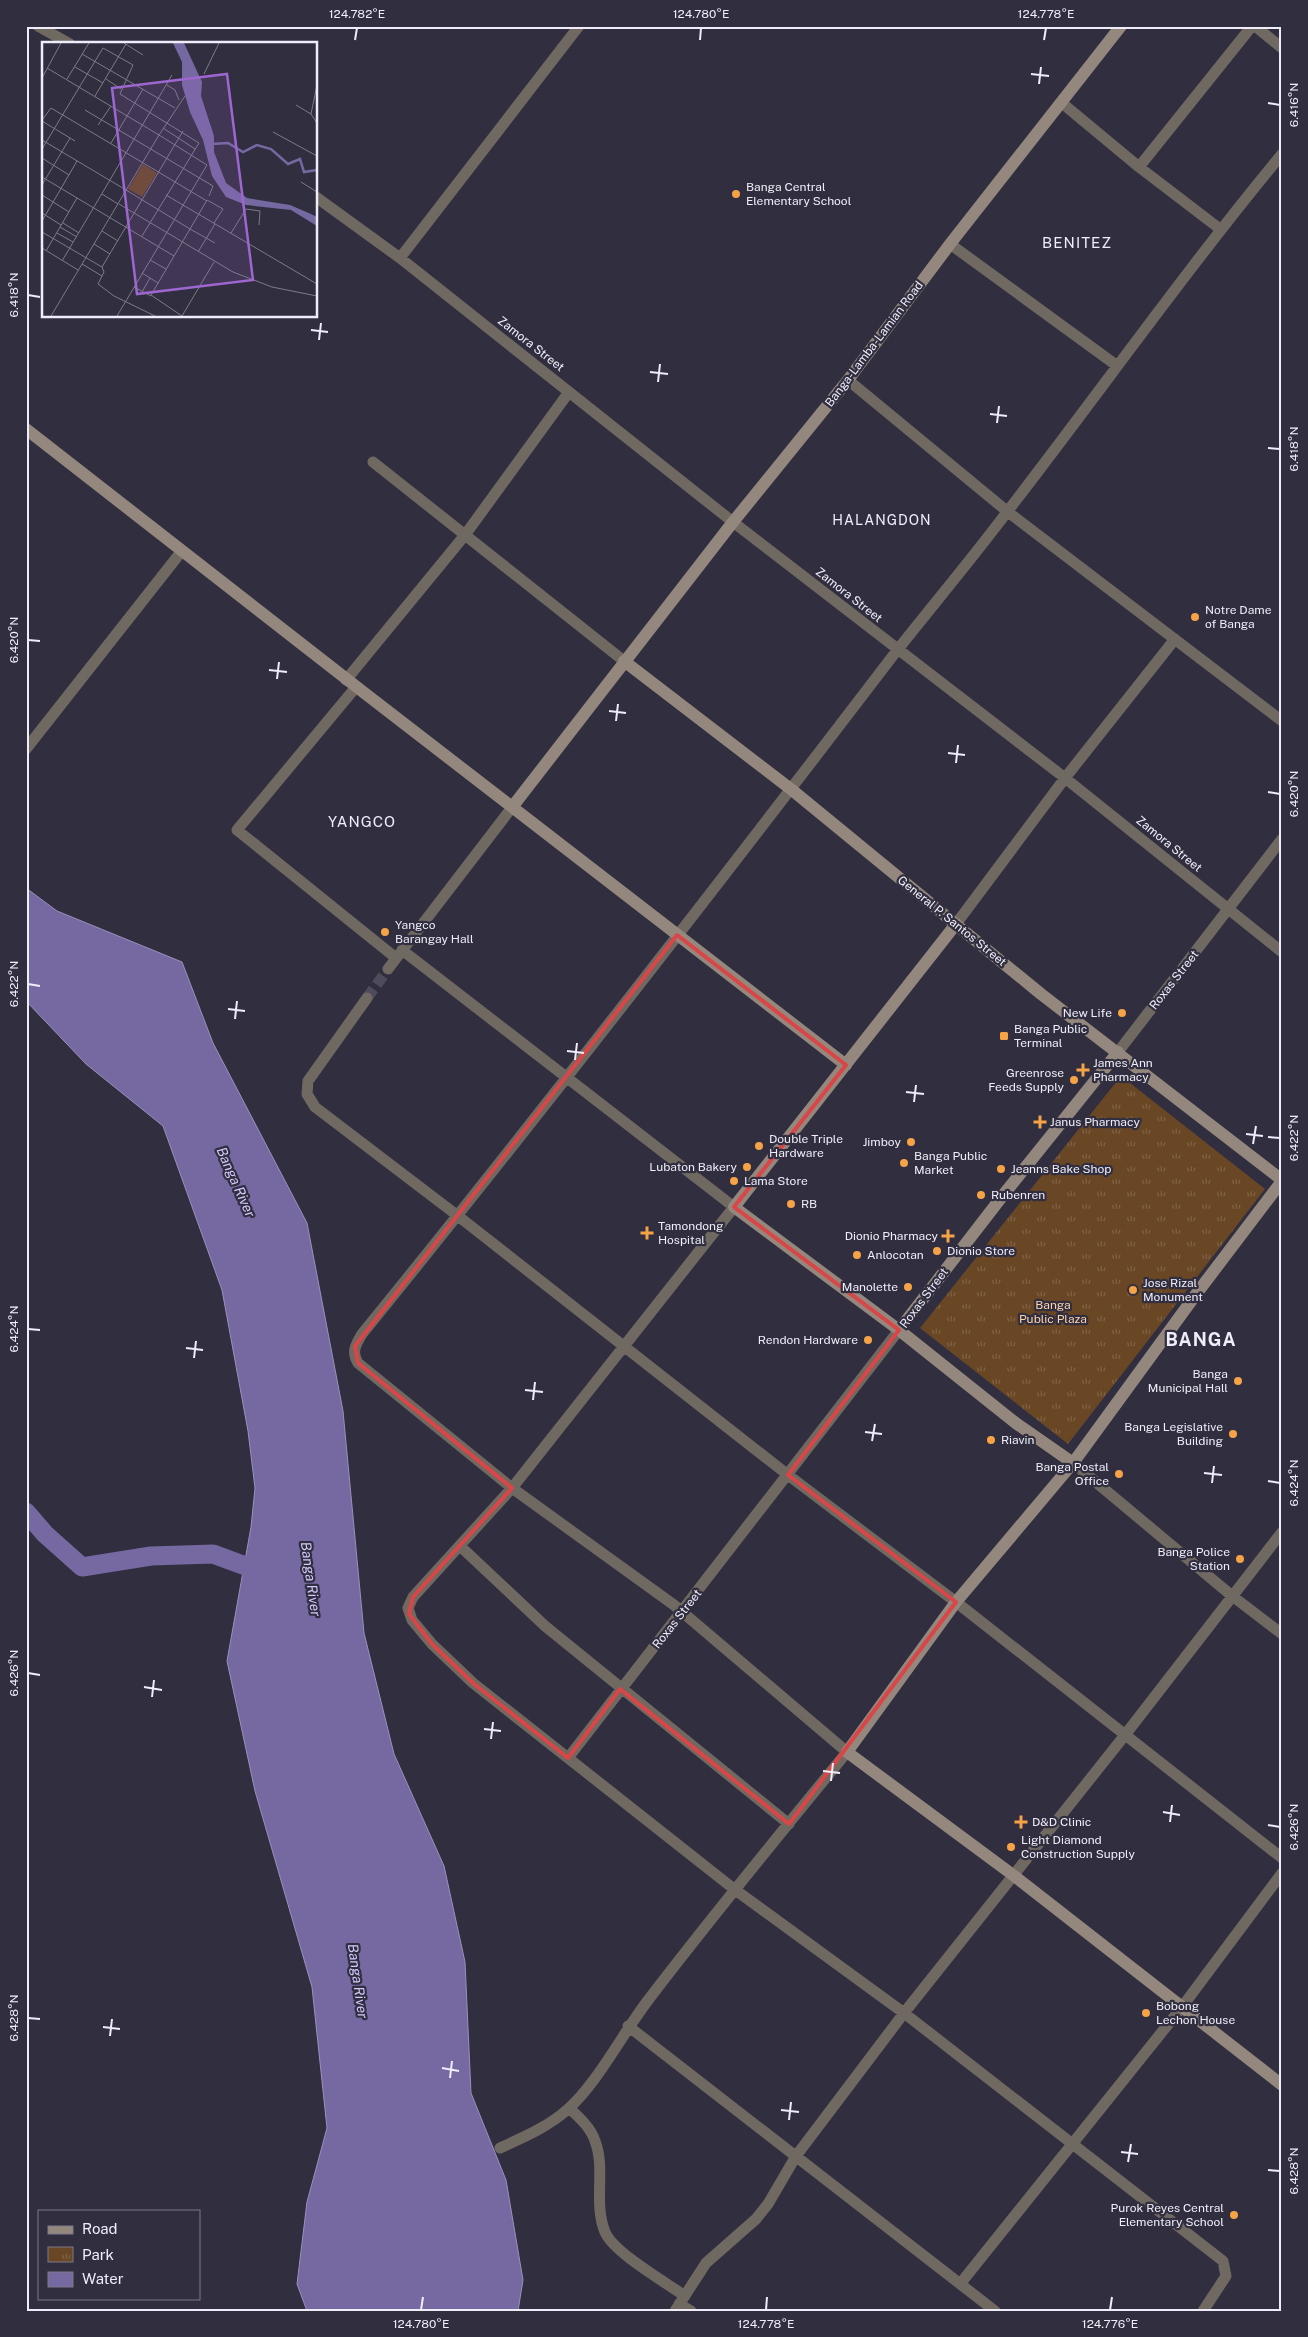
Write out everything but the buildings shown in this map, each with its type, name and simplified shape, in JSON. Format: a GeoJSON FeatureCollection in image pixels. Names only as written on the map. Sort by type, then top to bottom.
{"type":"FeatureCollection","features":[{"type":"Feature","properties":{"kind":"main road","name":"Banga-Lamba-Lamian Road"},"geometry":{"type":"LineString","coordinates":[[513,806],[733,522],[848,380],[950,244],[1121,26]]}},
{"type":"Feature","properties":{"kind":"main road"},"geometry":{"type":"LineString","coordinates":[[26,429],[181,552],[513,806],[846,1065]]}},
{"type":"Feature","properties":{"kind":"main road","name":"General P. Santos Street"},"geometry":{"type":"LineString","coordinates":[[624,661],[792,790],[1040,994],[1118,1052],[1282,1181]]}},
{"type":"Feature","properties":{"kind":"main road"},"geometry":{"type":"LineString","coordinates":[[956,924],[734,1207],[899,1330],[1017,1424],[1073,1463]]}},
{"type":"Feature","properties":{"kind":"main road","name":"Roxas Street"},"geometry":{"type":"LineString","coordinates":[[899,1330],[1010,1186],[1118,1052]]}},
{"type":"Feature","properties":{"kind":"main road"},"geometry":{"type":"LineString","coordinates":[[1282,1181],[1191,1300],[1073,1463],[956,1602],[847,1752],[1013,1875],[1282,2085]]}},
{"type":"Feature","properties":{"kind":"street"},"geometry":{"type":"LineString","coordinates":[[38,26],[66,42]]}},
{"type":"Feature","properties":{"kind":"street"},"geometry":{"type":"LineString","coordinates":[[400,258],[579,26]]}},
{"type":"Feature","properties":{"kind":"street"},"geometry":{"type":"LineString","coordinates":[[1139,167],[1254,26],[1282,48]]}},
{"type":"Feature","properties":{"kind":"street"},"geometry":{"type":"LineString","coordinates":[[1062,103],[1139,167],[1220,228]]}},
{"type":"Feature","properties":{"kind":"street"},"geometry":{"type":"LineString","coordinates":[[500,2148],[530,2135],[551,2123],[570,2108],[628,2026],[734,1889],[847,1752],[681,1614],[670,1602],[512,1488],[358,1363],[354,1356],[355,1346],[362,1334],[458,1216],[792,790],[898,650],[1008,512],[1220,228],[1282,154]]}},
{"type":"Feature","properties":{"kind":"street","name":"Zamora Street"},"geometry":{"type":"LineString","coordinates":[[318,198],[400,258],[733,522],[1065,778],[1282,952]]}},
{"type":"Feature","properties":{"kind":"street"},"geometry":{"type":"LineString","coordinates":[[950,244],[1116,366]]}},
{"type":"Feature","properties":{"kind":"street"},"geometry":{"type":"LineString","coordinates":[[848,380],[1008,512],[1282,721]]}},
{"type":"Feature","properties":{"kind":"street"},"geometry":{"type":"LineString","coordinates":[[569,392],[465,535],[237,830],[734,1207],[512,1488],[409,1602],[408,1608],[412,1620],[432,1644],[473,1683],[734,1889],[904,2013],[1223,2261],[1226,2276],[1204,2310]]}},
{"type":"Feature","properties":{"kind":"street"},"geometry":{"type":"LineString","coordinates":[[373,462],[624,661]]}},
{"type":"Feature","properties":{"kind":"street"},"geometry":{"type":"LineString","coordinates":[[26,749],[181,552]]}},
{"type":"Feature","properties":{"kind":"street"},"geometry":{"type":"LineString","coordinates":[[956,924],[1065,778],[1175,639]]}},
{"type":"Feature","properties":{"kind":"street"},"geometry":{"type":"LineString","coordinates":[[388,969],[513,806]]}},
{"type":"Feature","properties":{"kind":"street","name":"Roxas Street"},"geometry":{"type":"LineString","coordinates":[[1118,1052],[1282,839]]}},
{"type":"Feature","properties":{"kind":"street"},"geometry":{"type":"LineString","coordinates":[[367,998],[313,1072],[307,1088],[310,1102],[356,1140],[458,1216],[788,1475],[956,1602],[1282,1858]]}},
{"type":"Feature","properties":{"kind":"street","name":"Roxas Street"},"geometry":{"type":"LineString","coordinates":[[568,1758],[620,1688],[681,1614],[899,1330]]}},
{"type":"Feature","properties":{"kind":"street"},"geometry":{"type":"LineString","coordinates":[[1073,1463],[1282,1634]]}},
{"type":"Feature","properties":{"kind":"street"},"geometry":{"type":"LineString","coordinates":[[680,2303],[706,2262],[756,2219],[768,2204],[796,2156],[904,2013],[1125,1735],[1282,1532]]}},
{"type":"Feature","properties":{"kind":"street"},"geometry":{"type":"LineString","coordinates":[[460,1546],[545,1626],[789,1824]]}},
{"type":"Feature","properties":{"kind":"street"},"geometry":{"type":"LineString","coordinates":[[960,2284],[1182,2007],[1282,1873]]}},
{"type":"Feature","properties":{"kind":"street"},"geometry":{"type":"LineString","coordinates":[[628,2026],[995,2311]]}},
{"type":"Feature","properties":{"kind":"street"},"geometry":{"type":"LineString","coordinates":[[570,2108],[595,2140],[598,2152],[600,2211],[605,2232],[680,2303],[691,2311]]}},
{"type":"Feature","properties":{"kind":"highlighted area"},"geometry":{"type":"Polygon","coordinates":[[[677,935],[846,1065],[734,1207],[899,1330],[788,1475],[956,1602],[789,1824],[620,1689],[568,1758],[473,1683],[432,1644],[409,1614],[413,1597],[512,1488],[358,1363],[355,1346],[677,935]]]}},
{"type":"Feature","properties":{"kind":"green space","name":"Banga Public Plaza"},"geometry":{"type":"Polygon","coordinates":[[[1121,1076],[1265,1189],[1068,1444],[920,1328],[1121,1076]]]}},
{"type":"Feature","properties":{"kind":"water","name":"Banga River"},"geometry":{"type":"Polygon","coordinates":[[[26,888],[57,911],[182,962],[213,1043],[307,1223],[343,1411],[364,1633],[394,1754],[444,1866],[465,1962],[471,2093],[506,2180],[523,2280],[518,2311],[307,2311],[297,2284],[307,2202],[327,2128],[312,1987],[255,1791],[227,1661],[251,1527],[255,1488],[248,1431],[222,1290],[163,1126],[86,1064],[26,1001],[26,888]]]}},
{"type":"Feature","properties":{"kind":"waterway"},"geometry":{"type":"LineString","coordinates":[[26,1512],[45,1534],[82,1567],[151,1556],[213,1554],[267,1574]]}},
{"type":"Feature","properties":{"kind":"tunnel"},"geometry":{"type":"LineString","coordinates":[[367,998],[388,969]]}},
{"type":"Feature","properties":{"kind":"place","name":"Banga Central Elementary School"},"geometry":{"type":"Point","coordinates":[736,194]}},
{"type":"Feature","properties":{"kind":"place","name":"Notre Dame of Banga"},"geometry":{"type":"Point","coordinates":[1195,617]}},
{"type":"Feature","properties":{"kind":"place","name":"Yangco Barangay Hall"},"geometry":{"type":"Point","coordinates":[385,932]}},
{"type":"Feature","properties":{"kind":"place","name":"New Life"},"geometry":{"type":"Point","coordinates":[1122,1013]}},
{"type":"Feature","properties":{"kind":"place","name":"Banga Public Terminal"},"geometry":{"type":"Point","coordinates":[1004,1036]}},
{"type":"Feature","properties":{"kind":"place","name":"James Ann Pharmacy"},"geometry":{"type":"Point","coordinates":[1083,1070]}},
{"type":"Feature","properties":{"kind":"place","name":"Greenrose Feeds Supply"},"geometry":{"type":"Point","coordinates":[1074,1080]}},
{"type":"Feature","properties":{"kind":"place","name":"Janus Pharmacy"},"geometry":{"type":"Point","coordinates":[1040,1122]}},
{"type":"Feature","properties":{"kind":"place","name":"Jimboy"},"geometry":{"type":"Point","coordinates":[911,1142]}},
{"type":"Feature","properties":{"kind":"place","name":"Double Triple Hardware"},"geometry":{"type":"Point","coordinates":[759,1146]}},
{"type":"Feature","properties":{"kind":"place","name":"Banga Public Market"},"geometry":{"type":"Point","coordinates":[904,1163]}},
{"type":"Feature","properties":{"kind":"place","name":"Lubaton Bakery"},"geometry":{"type":"Point","coordinates":[747,1167]}},
{"type":"Feature","properties":{"kind":"place","name":"Jeanns Bake Shop"},"geometry":{"type":"Point","coordinates":[1001,1169]}},
{"type":"Feature","properties":{"kind":"place","name":"Lama Store"},"geometry":{"type":"Point","coordinates":[734,1181]}},
{"type":"Feature","properties":{"kind":"place","name":"Rubenren"},"geometry":{"type":"Point","coordinates":[981,1195]}},
{"type":"Feature","properties":{"kind":"place","name":"RB"},"geometry":{"type":"Point","coordinates":[791,1204]}},
{"type":"Feature","properties":{"kind":"place","name":"Tamondong Hospital"},"geometry":{"type":"Point","coordinates":[647,1233]}},
{"type":"Feature","properties":{"kind":"place","name":"Dionio Pharmacy"},"geometry":{"type":"Point","coordinates":[948,1236]}},
{"type":"Feature","properties":{"kind":"place","name":"Dionio Store"},"geometry":{"type":"Point","coordinates":[937,1251]}},
{"type":"Feature","properties":{"kind":"place","name":"Anlocotan"},"geometry":{"type":"Point","coordinates":[857,1255]}},
{"type":"Feature","properties":{"kind":"place","name":"Manolette"},"geometry":{"type":"Point","coordinates":[908,1287]}},
{"type":"Feature","properties":{"kind":"place","name":"Jose Rizal Monument"},"geometry":{"type":"Point","coordinates":[1133,1290]}},
{"type":"Feature","properties":{"kind":"place","name":"Rendon Hardware"},"geometry":{"type":"Point","coordinates":[868,1340]}},
{"type":"Feature","properties":{"kind":"place","name":"Banga Municipal Hall"},"geometry":{"type":"Point","coordinates":[1238,1381]}},
{"type":"Feature","properties":{"kind":"place","name":"Banga Legislative Building"},"geometry":{"type":"Point","coordinates":[1233,1434]}},
{"type":"Feature","properties":{"kind":"place","name":"Riavin"},"geometry":{"type":"Point","coordinates":[991,1440]}},
{"type":"Feature","properties":{"kind":"place","name":"Banga Postal Office"},"geometry":{"type":"Point","coordinates":[1119,1474]}},
{"type":"Feature","properties":{"kind":"place","name":"Banga Police Station"},"geometry":{"type":"Point","coordinates":[1240,1559]}},
{"type":"Feature","properties":{"kind":"place","name":"D&D Clinic"},"geometry":{"type":"Point","coordinates":[1021,1822]}},
{"type":"Feature","properties":{"kind":"place","name":"Light Diamond Construction Supply"},"geometry":{"type":"Point","coordinates":[1011,1847]}},
{"type":"Feature","properties":{"kind":"place","name":"Bobong Lechon House"},"geometry":{"type":"Point","coordinates":[1146,2013]}},
{"type":"Feature","properties":{"kind":"place","name":"Purok Reyes Central Elementary School"},"geometry":{"type":"Point","coordinates":[1234,2215]}},
{"type":"Feature","properties":{"kind":"district","name":"BENITEZ"},"geometry":{"type":"Point","coordinates":[1077,243]}},
{"type":"Feature","properties":{"kind":"district","name":"HALANGDON"},"geometry":{"type":"Point","coordinates":[882,520]}},
{"type":"Feature","properties":{"kind":"district","name":"YANGCO"},"geometry":{"type":"Point","coordinates":[362,822]}},
{"type":"Feature","properties":{"kind":"district","name":"BANGA"},"geometry":{"type":"Point","coordinates":[1201,1340]}}]}
